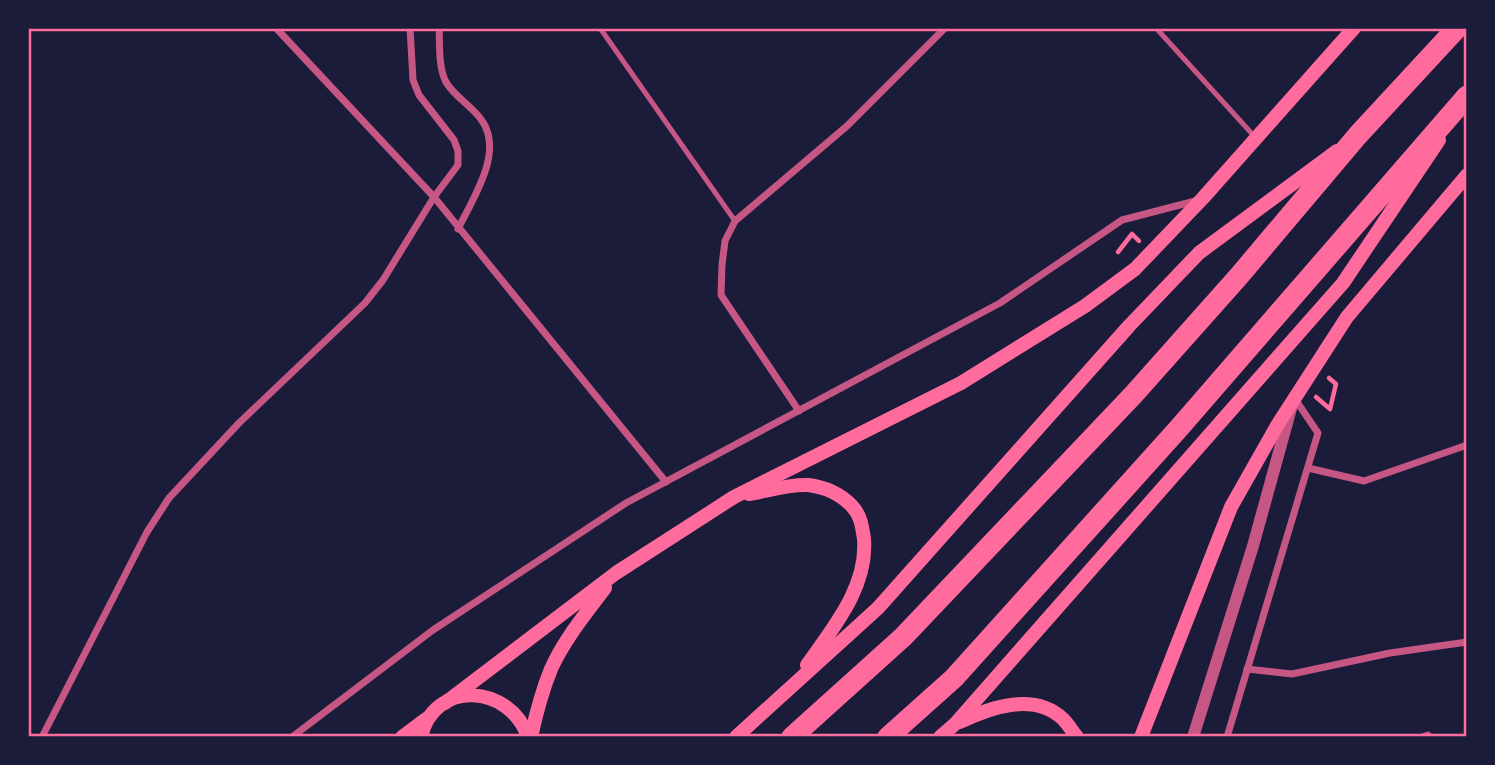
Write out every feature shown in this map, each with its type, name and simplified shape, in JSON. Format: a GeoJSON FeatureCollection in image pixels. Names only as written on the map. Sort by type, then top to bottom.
{"type":"FeatureCollection","features":[{"type":"Feature","properties":{"kind":"highway"},"geometry":{"type":"LineString","coordinates":[[792,737],[903,637],[1134,394],[1239,276],[1358,135],[1457,28]]}},
{"type":"Feature","properties":{"kind":"highway"},"geometry":{"type":"LineString","coordinates":[[888,737],[954,678],[1179,428],[1467,98]]}},
{"type":"Feature","properties":{"kind":"main road"},"geometry":{"type":"LineString","coordinates":[[402,737],[617,573],[734,497],[961,383],[1085,306],[1135,269],[1203,198],[1354,28]]}},
{"type":"Feature","properties":{"kind":"main road"},"geometry":{"type":"LineString","coordinates":[[940,737],[955,724],[1343,283],[1467,98]]}},
{"type":"Feature","properties":{"kind":"main road"},"geometry":{"type":"LineString","coordinates":[[736,737],[878,608],[1129,327],[1199,253],[1358,135]]}},
{"type":"Feature","properties":{"kind":"main road"},"geometry":{"type":"LineString","coordinates":[[1140,737],[1231,507],[1346,317],[1467,175]]}},
{"type":"Feature","properties":{"kind":"main road"},"geometry":{"type":"LineString","coordinates":[[734,497],[805,485],[828,489],[856,510],[862,522],[865,553],[858,583],[844,610],[794,685]]}},
{"type":"Feature","properties":{"kind":"main road"},"geometry":{"type":"LineString","coordinates":[[529,737],[552,667],[577,625],[617,573]]}},
{"type":"Feature","properties":{"kind":"main road"},"geometry":{"type":"LineString","coordinates":[[444,703],[470,695],[497,700],[512,710],[524,724],[529,737]]}},
{"type":"Feature","properties":{"kind":"main road"},"geometry":{"type":"LineString","coordinates":[[955,724],[989,708],[1032,703],[1062,718],[1077,737]]}},
{"type":"Feature","properties":{"kind":"main road"},"geometry":{"type":"LineString","coordinates":[[421,737],[430,716]]}},
{"type":"Feature","properties":{"kind":"street"},"geometry":{"type":"LineString","coordinates":[[276,28],[434,197],[666,482]]}},
{"type":"Feature","properties":{"kind":"street"},"geometry":{"type":"LineString","coordinates":[[42,737],[147,532],[169,498],[239,423],[365,303],[458,165],[458,151],[454,140],[419,95],[413,80],[411,28]]}},
{"type":"Feature","properties":{"kind":"street"},"geometry":{"type":"LineString","coordinates":[[439,28],[442,71],[447,84],[482,120],[489,134],[490,156],[479,187],[458,229]]}},
{"type":"Feature","properties":{"kind":"street"},"geometry":{"type":"LineString","coordinates":[[799,411],[721,295],[725,241],[735,221],[846,125],[945,28]]}},
{"type":"Feature","properties":{"kind":"street"},"geometry":{"type":"LineString","coordinates":[[292,737],[433,630],[626,503],[1000,303],[1122,220],[1203,198]]}},
{"type":"Feature","properties":{"kind":"street"},"geometry":{"type":"LineString","coordinates":[[1227,737],[1318,433],[1294,399]]}},
{"type":"Feature","properties":{"kind":"street"},"geometry":{"type":"LineString","coordinates":[[1193,737],[1253,546],[1294,399]]}},
{"type":"Feature","properties":{"kind":"street"},"geometry":{"type":"LineString","coordinates":[[1308,468],[1364,481],[1467,445]]}},
{"type":"Feature","properties":{"kind":"street"},"geometry":{"type":"LineString","coordinates":[[1247,669],[1292,674],[1390,653],[1467,642]]}},
{"type":"Feature","properties":{"kind":"street"},"geometry":{"type":"LineString","coordinates":[[1422,737],[1429,737]]}},
{"type":"Feature","properties":{"kind":"lane"},"geometry":{"type":"LineString","coordinates":[[600,28],[735,221]]}},
{"type":"Feature","properties":{"kind":"lane"},"geometry":{"type":"LineString","coordinates":[[1156,28],[1256,139]]}},
{"type":"Feature","properties":{"kind":"path"},"geometry":{"type":"LineString","coordinates":[[1118,251],[1132,234]]}},
{"type":"Feature","properties":{"kind":"path"},"geometry":{"type":"LineString","coordinates":[[1096,238],[1118,251],[1135,269]]}},
{"type":"Feature","properties":{"kind":"path"},"geometry":{"type":"LineString","coordinates":[[1330,409],[1336,384]]}}]}
